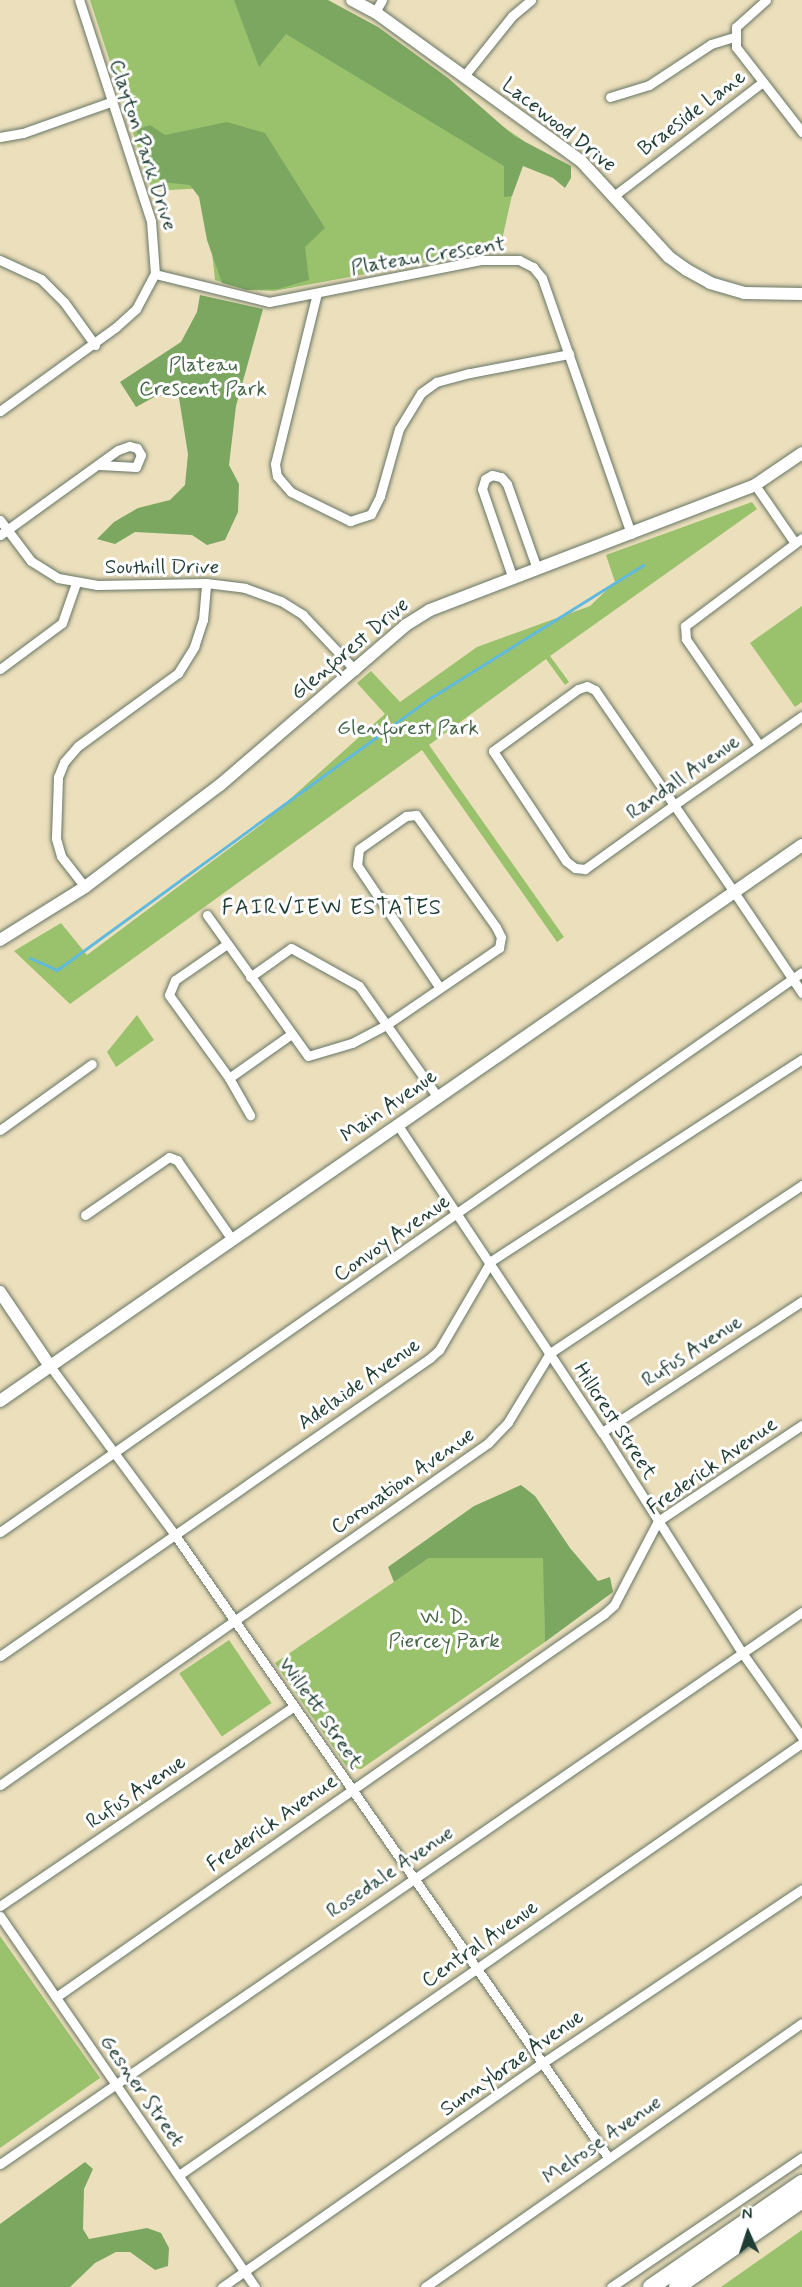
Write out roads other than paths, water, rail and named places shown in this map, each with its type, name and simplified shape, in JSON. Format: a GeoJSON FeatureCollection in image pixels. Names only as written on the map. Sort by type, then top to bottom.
{"type":"FeatureCollection","features":[{"type":"Feature","properties":{"kind":"highway"},"geometry":{"type":"LineString","coordinates":[[651,2287],[802,2183]]}},
{"type":"Feature","properties":{"kind":"highway"},"geometry":{"type":"LineString","coordinates":[[677,2287],[802,2200]]}},
{"type":"Feature","properties":{"kind":"street","name":"Clayton Park Drive"},"geometry":{"type":"LineString","coordinates":[[78,0],[151,221],[154,274]]}},
{"type":"Feature","properties":{"kind":"street","name":"Lacewood Drive"},"geometry":{"type":"LineString","coordinates":[[352,0],[375,12],[581,161],[615,195],[669,257],[710,283],[752,294],[802,294]]}},
{"type":"Feature","properties":{"kind":"street"},"geometry":{"type":"LineString","coordinates":[[375,12],[382,0]]}},
{"type":"Feature","properties":{"kind":"street"},"geometry":{"type":"LineString","coordinates":[[464,76],[500,30],[531,0]]}},
{"type":"Feature","properties":{"kind":"street"},"geometry":{"type":"LineString","coordinates":[[766,0],[743,19],[734,37],[736,47],[802,132]]}},
{"type":"Feature","properties":{"kind":"street"},"geometry":{"type":"LineString","coordinates":[[610,97],[650,85],[711,45],[734,37]]}},
{"type":"Feature","properties":{"kind":"street","name":"Braeside Lane"},"geometry":{"type":"LineString","coordinates":[[615,195],[763,82]]}},
{"type":"Feature","properties":{"kind":"street"},"geometry":{"type":"LineString","coordinates":[[1,134],[110,102]]}},
{"type":"Feature","properties":{"kind":"street"},"geometry":{"type":"LineString","coordinates":[[0,260],[41,279],[64,302],[95,345]]}},
{"type":"Feature","properties":{"kind":"street","name":"Plateau Crescent"},"geometry":{"type":"LineString","coordinates":[[154,274],[269,302],[483,260],[519,260],[533,267],[542,278],[632,534]]}},
{"type":"Feature","properties":{"kind":"street"},"geometry":{"type":"LineString","coordinates":[[0,411],[95,345],[136,309],[154,274]]}},
{"type":"Feature","properties":{"kind":"street"},"geometry":{"type":"LineString","coordinates":[[317,293],[275,464],[277,476],[291,492],[350,521],[371,514],[380,496],[399,429],[421,393],[436,382],[458,376],[569,354]]}},
{"type":"Feature","properties":{"kind":"street","name":"Glenforest Drive"},"geometry":{"type":"LineString","coordinates":[[0,940],[85,887],[220,785],[355,670],[430,610],[536,566],[632,534],[755,485],[802,453]]}},
{"type":"Feature","properties":{"kind":"street"},"geometry":{"type":"LineString","coordinates":[[4,532],[100,465]]}},
{"type":"Feature","properties":{"kind":"street"},"geometry":{"type":"LineString","coordinates":[[512,576],[482,489],[485,479],[492,475],[501,477],[507,484],[536,566]]}},
{"type":"Feature","properties":{"kind":"street"},"geometry":{"type":"LineString","coordinates":[[755,485],[799,540],[685,626],[686,639],[759,745]]}},
{"type":"Feature","properties":{"kind":"street","name":"Southill Drive"},"geometry":{"type":"LineString","coordinates":[[0,520],[4,532],[31,561],[58,578],[76,583],[206,583],[245,588],[281,601],[303,615],[355,670]]}},
{"type":"Feature","properties":{"kind":"street"},"geometry":{"type":"LineString","coordinates":[[0,669],[62,623],[76,583]]}},
{"type":"Feature","properties":{"kind":"street"},"geometry":{"type":"LineString","coordinates":[[85,887],[61,856],[56,838],[58,777],[78,746],[178,673],[194,647],[203,620],[206,583]]}},
{"type":"Feature","properties":{"kind":"street","name":"Randall Avenue"},"geometry":{"type":"LineString","coordinates":[[674,805],[595,690],[587,686],[578,688],[493,751],[566,861],[575,868],[585,869],[802,716]]}},
{"type":"Feature","properties":{"kind":"street"},"geometry":{"type":"LineString","coordinates":[[674,805],[802,993]]}},
{"type":"Feature","properties":{"kind":"street"},"geometry":{"type":"LineString","coordinates":[[207,915],[290,1035],[312,1057],[352,1043],[386,1025],[499,948],[501,937],[416,815],[406,816],[359,849],[357,865],[440,988]]}},
{"type":"Feature","properties":{"kind":"street","name":"Main Avenue"},"geometry":{"type":"LineString","coordinates":[[0,1401],[437,1096],[734,892],[801,849]]}},
{"type":"Feature","properties":{"kind":"street"},"geometry":{"type":"LineString","coordinates":[[227,944],[175,980],[170,995],[229,1078],[250,1115]]}},
{"type":"Feature","properties":{"kind":"street"},"geometry":{"type":"LineString","coordinates":[[250,977],[291,948],[298,949],[321,968],[359,986],[437,1096]]}},
{"type":"Feature","properties":{"kind":"street","name":"Convoy Avenue"},"geometry":{"type":"LineString","coordinates":[[0,1533],[802,972]]}},
{"type":"Feature","properties":{"kind":"street"},"geometry":{"type":"LineString","coordinates":[[229,1078],[290,1035]]}},
{"type":"Feature","properties":{"kind":"street","name":"Adelaide Avenue"},"geometry":{"type":"LineString","coordinates":[[0,1656],[430,1358],[439,1350],[491,1261],[802,1059]]}},
{"type":"Feature","properties":{"kind":"street"},"geometry":{"type":"LineString","coordinates":[[0,1130],[92,1064]]}},
{"type":"Feature","properties":{"kind":"street","name":"Hillcrest Street"},"geometry":{"type":"LineString","coordinates":[[397,1124],[491,1261],[602,1431],[743,1654],[802,1737]]}},
{"type":"Feature","properties":{"kind":"street"},"geometry":{"type":"LineString","coordinates":[[85,1215],[169,1157],[177,1160],[231,1238]]}},
{"type":"Feature","properties":{"kind":"street","name":"Coronation Avenue"},"geometry":{"type":"LineString","coordinates":[[0,1785],[488,1443],[507,1422],[540,1363],[550,1353],[802,1185]]}},
{"type":"Feature","properties":{"kind":"street","name":"Willett Street"},"geometry":{"type":"LineString","coordinates":[[0,1292],[50,1366],[116,1451],[233,1623],[608,2157]]}},
{"type":"Feature","properties":{"kind":"street","name":"Rufus Avenue"},"geometry":{"type":"LineString","coordinates":[[602,1431],[802,1301]]}},
{"type":"Feature","properties":{"kind":"street","name":"Frederick Avenue"},"geometry":{"type":"LineString","coordinates":[[56,1997],[604,1614],[617,1600],[658,1521],[802,1425]]}},
{"type":"Feature","properties":{"kind":"street","name":"Rosedale Avenue"},"geometry":{"type":"LineString","coordinates":[[0,2164],[412,1878],[802,1612]]}},
{"type":"Feature","properties":{"kind":"street","name":"Rufus Avenue"},"geometry":{"type":"LineString","coordinates":[[0,1906],[293,1707]]}},
{"type":"Feature","properties":{"kind":"street","name":"Central Avenue"},"geometry":{"type":"LineString","coordinates":[[179,2175],[802,1743]]}},
{"type":"Feature","properties":{"kind":"street","name":"Sunnybrae Avenue"},"geometry":{"type":"LineString","coordinates":[[222,2287],[541,2064],[802,1888]]}},
{"type":"Feature","properties":{"kind":"street","name":"Gesner Street"},"geometry":{"type":"LineString","coordinates":[[0,1916],[255,2287]]}},
{"type":"Feature","properties":{"kind":"street","name":"Melrose Avenue"},"geometry":{"type":"LineString","coordinates":[[424,2287],[802,2023]]}},
{"type":"Feature","properties":{"kind":"street"},"geometry":{"type":"LineString","coordinates":[[611,2287],[802,2157]]}},
{"type":"Feature","properties":{"kind":"waterway"},"geometry":{"type":"LineString","coordinates":[[30,958],[57,970],[432,697],[643,565]]}},
{"type":"Feature","properties":{"kind":"district","name":"FAIRVIEW ESTATES"},"geometry":{"type":"Point","coordinates":[332,909]}},
{"type":"Feature","properties":{"kind":"park label","name":"Plateau Crescent Park"},"geometry":{"type":"Point","coordinates":[203,377]}},
{"type":"Feature","properties":{"kind":"park label","name":"Glenforest Park"},"geometry":{"type":"Point","coordinates":[408,728]}},
{"type":"Feature","properties":{"kind":"park label","name":"W. D. Piercey Park"},"geometry":{"type":"Point","coordinates":[444,1629]}}]}
